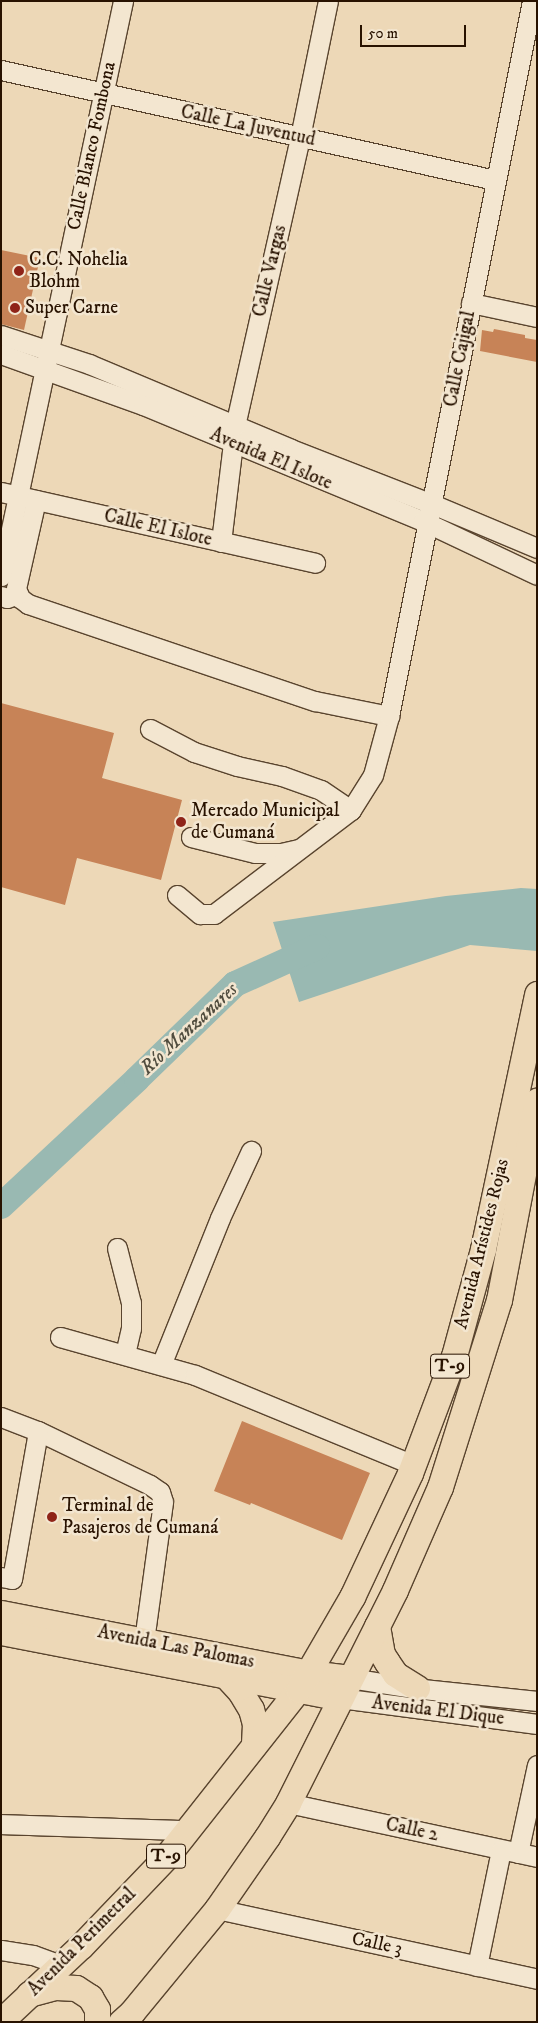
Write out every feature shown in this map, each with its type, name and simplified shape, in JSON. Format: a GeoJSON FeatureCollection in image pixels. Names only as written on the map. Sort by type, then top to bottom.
{"type":"FeatureCollection","features":[{"type":"Feature","properties":{"kind":"main road","name":"Avenida Arístides Rojas"},"geometry":{"type":"LineString","coordinates":[[303,1682],[357,1589],[413,1465],[454,1356],[483,1249],[537,994]]}},
{"type":"Feature","properties":{"kind":"main road","name":"Avenida Arístides Rojas"},"geometry":{"type":"LineString","coordinates":[[345,1688],[395,1590],[440,1487],[499,1300],[537,1100]]}},
{"type":"Feature","properties":{"kind":"main road","name":"Avenida Las Palomas"},"geometry":{"type":"LineString","coordinates":[[1,1613],[144,1640],[303,1682]]}},
{"type":"Feature","properties":{"kind":"main road"},"geometry":{"type":"LineString","coordinates":[[377,1626],[382,1654],[387,1662],[395,1674],[418,1688]]}},
{"type":"Feature","properties":{"kind":"main road","name":"Avenida Las Palomas"},"geometry":{"type":"LineString","coordinates":[[1,1632],[226,1676],[303,1682],[345,1688]]}},
{"type":"Feature","properties":{"kind":"main road"},"geometry":{"type":"LineString","coordinates":[[226,1676],[240,1691],[251,1709],[255,1724],[254,1745]]}},
{"type":"Feature","properties":{"kind":"main road","name":"Avenida Perimetral"},"geometry":{"type":"LineString","coordinates":[[1,2020],[60,1965],[166,1857],[303,1682]]}},
{"type":"Feature","properties":{"kind":"main road","name":"T-9"},"geometry":{"type":"LineString","coordinates":[[121,2022],[132,2012],[217,1909],[288,1804],[345,1688]]}},
{"type":"Feature","properties":{"kind":"main road","name":"T-9"},"geometry":{"type":"LineString","coordinates":[[29,1994],[56,1987],[76,1988],[90,1997],[97,2009],[97,2022]]}},
{"type":"Feature","properties":{"kind":"street","name":"Calle Blanco Fombona"},"geometry":{"type":"LineString","coordinates":[[1,576],[9,493],[49,351],[123,1]]}},
{"type":"Feature","properties":{"kind":"street","name":"Calle Vargas"},"geometry":{"type":"LineString","coordinates":[[221,542],[235,435],[328,1]]}},
{"type":"Feature","properties":{"kind":"street","name":"Calle Cajigal"},"geometry":{"type":"LineString","coordinates":[[177,895],[190,908],[200,914],[214,914],[351,810],[373,775],[389,716],[426,524],[432,504],[533,3]]}},
{"type":"Feature","properties":{"kind":"street","name":"Calle La Juventud"},"geometry":{"type":"LineString","coordinates":[[1,70],[496,180]]}},
{"type":"Feature","properties":{"kind":"street"},"geometry":{"type":"LineString","coordinates":[[471,303],[537,317]]}},
{"type":"Feature","properties":{"kind":"street","name":"Avenida El Islote"},"geometry":{"type":"LineString","coordinates":[[1,335],[88,364],[235,435],[537,575]]}},
{"type":"Feature","properties":{"kind":"street","name":"Avenida El Islote"},"geometry":{"type":"LineString","coordinates":[[1,354],[432,504],[537,548]]}},
{"type":"Feature","properties":{"kind":"street","name":"Calle El Islote"},"geometry":{"type":"LineString","coordinates":[[9,493],[315,563]]}},
{"type":"Feature","properties":{"kind":"street"},"geometry":{"type":"LineString","coordinates":[[36,500],[16,589],[10,596],[39,608],[306,698],[389,716]]}},
{"type":"Feature","properties":{"kind":"street"},"geometry":{"type":"LineString","coordinates":[[150,728],[194,752],[238,766],[282,776],[321,790],[351,810]]}},
{"type":"Feature","properties":{"kind":"street"},"geometry":{"type":"LineString","coordinates":[[192,837],[255,853],[281,853],[303,848]]}},
{"type":"Feature","properties":{"kind":"street"},"geometry":{"type":"LineString","coordinates":[[161,1365],[220,1218],[251,1151]]}},
{"type":"Feature","properties":{"kind":"street"},"geometry":{"type":"LineString","coordinates":[[118,1248],[131,1303],[131,1328],[125,1354]]}},
{"type":"Feature","properties":{"kind":"street"},"geometry":{"type":"LineString","coordinates":[[60,1336],[195,1375],[413,1465]]}},
{"type":"Feature","properties":{"kind":"street"},"geometry":{"type":"LineString","coordinates":[[2,1422],[38,1431],[150,1485],[160,1492],[163,1502],[144,1640]]}},
{"type":"Feature","properties":{"kind":"street"},"geometry":{"type":"LineString","coordinates":[[1,1577],[12,1579],[38,1431]]}},
{"type":"Feature","properties":{"kind":"street","name":"Avenida El Dique"},"geometry":{"type":"LineString","coordinates":[[345,1688],[418,1688],[537,1701]]}},
{"type":"Feature","properties":{"kind":"street","name":"Avenida El Dique"},"geometry":{"type":"LineString","coordinates":[[345,1688],[537,1724]]}},
{"type":"Feature","properties":{"kind":"street"},"geometry":{"type":"LineString","coordinates":[[476,1966],[537,1765]]}},
{"type":"Feature","properties":{"kind":"street","name":"Calle 2"},"geometry":{"type":"LineString","coordinates":[[288,1804],[537,1857]]}},
{"type":"Feature","properties":{"kind":"street"},"geometry":{"type":"LineString","coordinates":[[1,1824],[186,1830]]}},
{"type":"Feature","properties":{"kind":"street","name":"Calle 3"},"geometry":{"type":"LineString","coordinates":[[217,1909],[537,1979]]}},
{"type":"Feature","properties":{"kind":"street"},"geometry":{"type":"LineString","coordinates":[[1,1950],[33,1955],[60,1965]]}},
{"type":"Feature","properties":{"kind":"water"},"geometry":{"type":"Polygon","coordinates":[[[521,888],[537,889],[537,951],[470,945],[299,1002],[273,922],[446,896],[521,888]]]}},
{"type":"Feature","properties":{"kind":"building"},"geometry":{"type":"Polygon","coordinates":[[[1,250],[40,258],[24,330],[1,324],[1,250]]]}},
{"type":"Feature","properties":{"kind":"building"},"geometry":{"type":"Polygon","coordinates":[[[494,329],[525,335],[525,338],[537,340],[537,362],[480,351],[482,330],[493,332],[494,329]]]}},
{"type":"Feature","properties":{"kind":"building"},"geometry":{"type":"Polygon","coordinates":[[[1,703],[114,733],[102,778],[182,800],[161,880],[77,858],[65,905],[1,887],[1,703]]]}},
{"type":"Feature","properties":{"kind":"building"},"geometry":{"type":"Polygon","coordinates":[[[242,1421],[370,1473],[342,1540],[251,1503],[250,1505],[214,1491],[242,1421]]]}},
{"type":"Feature","properties":{"kind":"waterway","name":"Río Manzanares"},"geometry":{"type":"LineString","coordinates":[[1,1206],[235,984],[317,947]]}},
{"type":"Feature","properties":{"kind":"place","name":"C.C. Nohelia Blohm"},"geometry":{"type":"Point","coordinates":[19,271]}},
{"type":"Feature","properties":{"kind":"place","name":"Super Carne"},"geometry":{"type":"Point","coordinates":[15,308]}},
{"type":"Feature","properties":{"kind":"place","name":"Mercado Municipal de Cumaná"},"geometry":{"type":"Point","coordinates":[181,822]}},
{"type":"Feature","properties":{"kind":"place","name":"Terminal de Pasajeros de Cumaná"},"geometry":{"type":"Point","coordinates":[52,1517]}}]}
